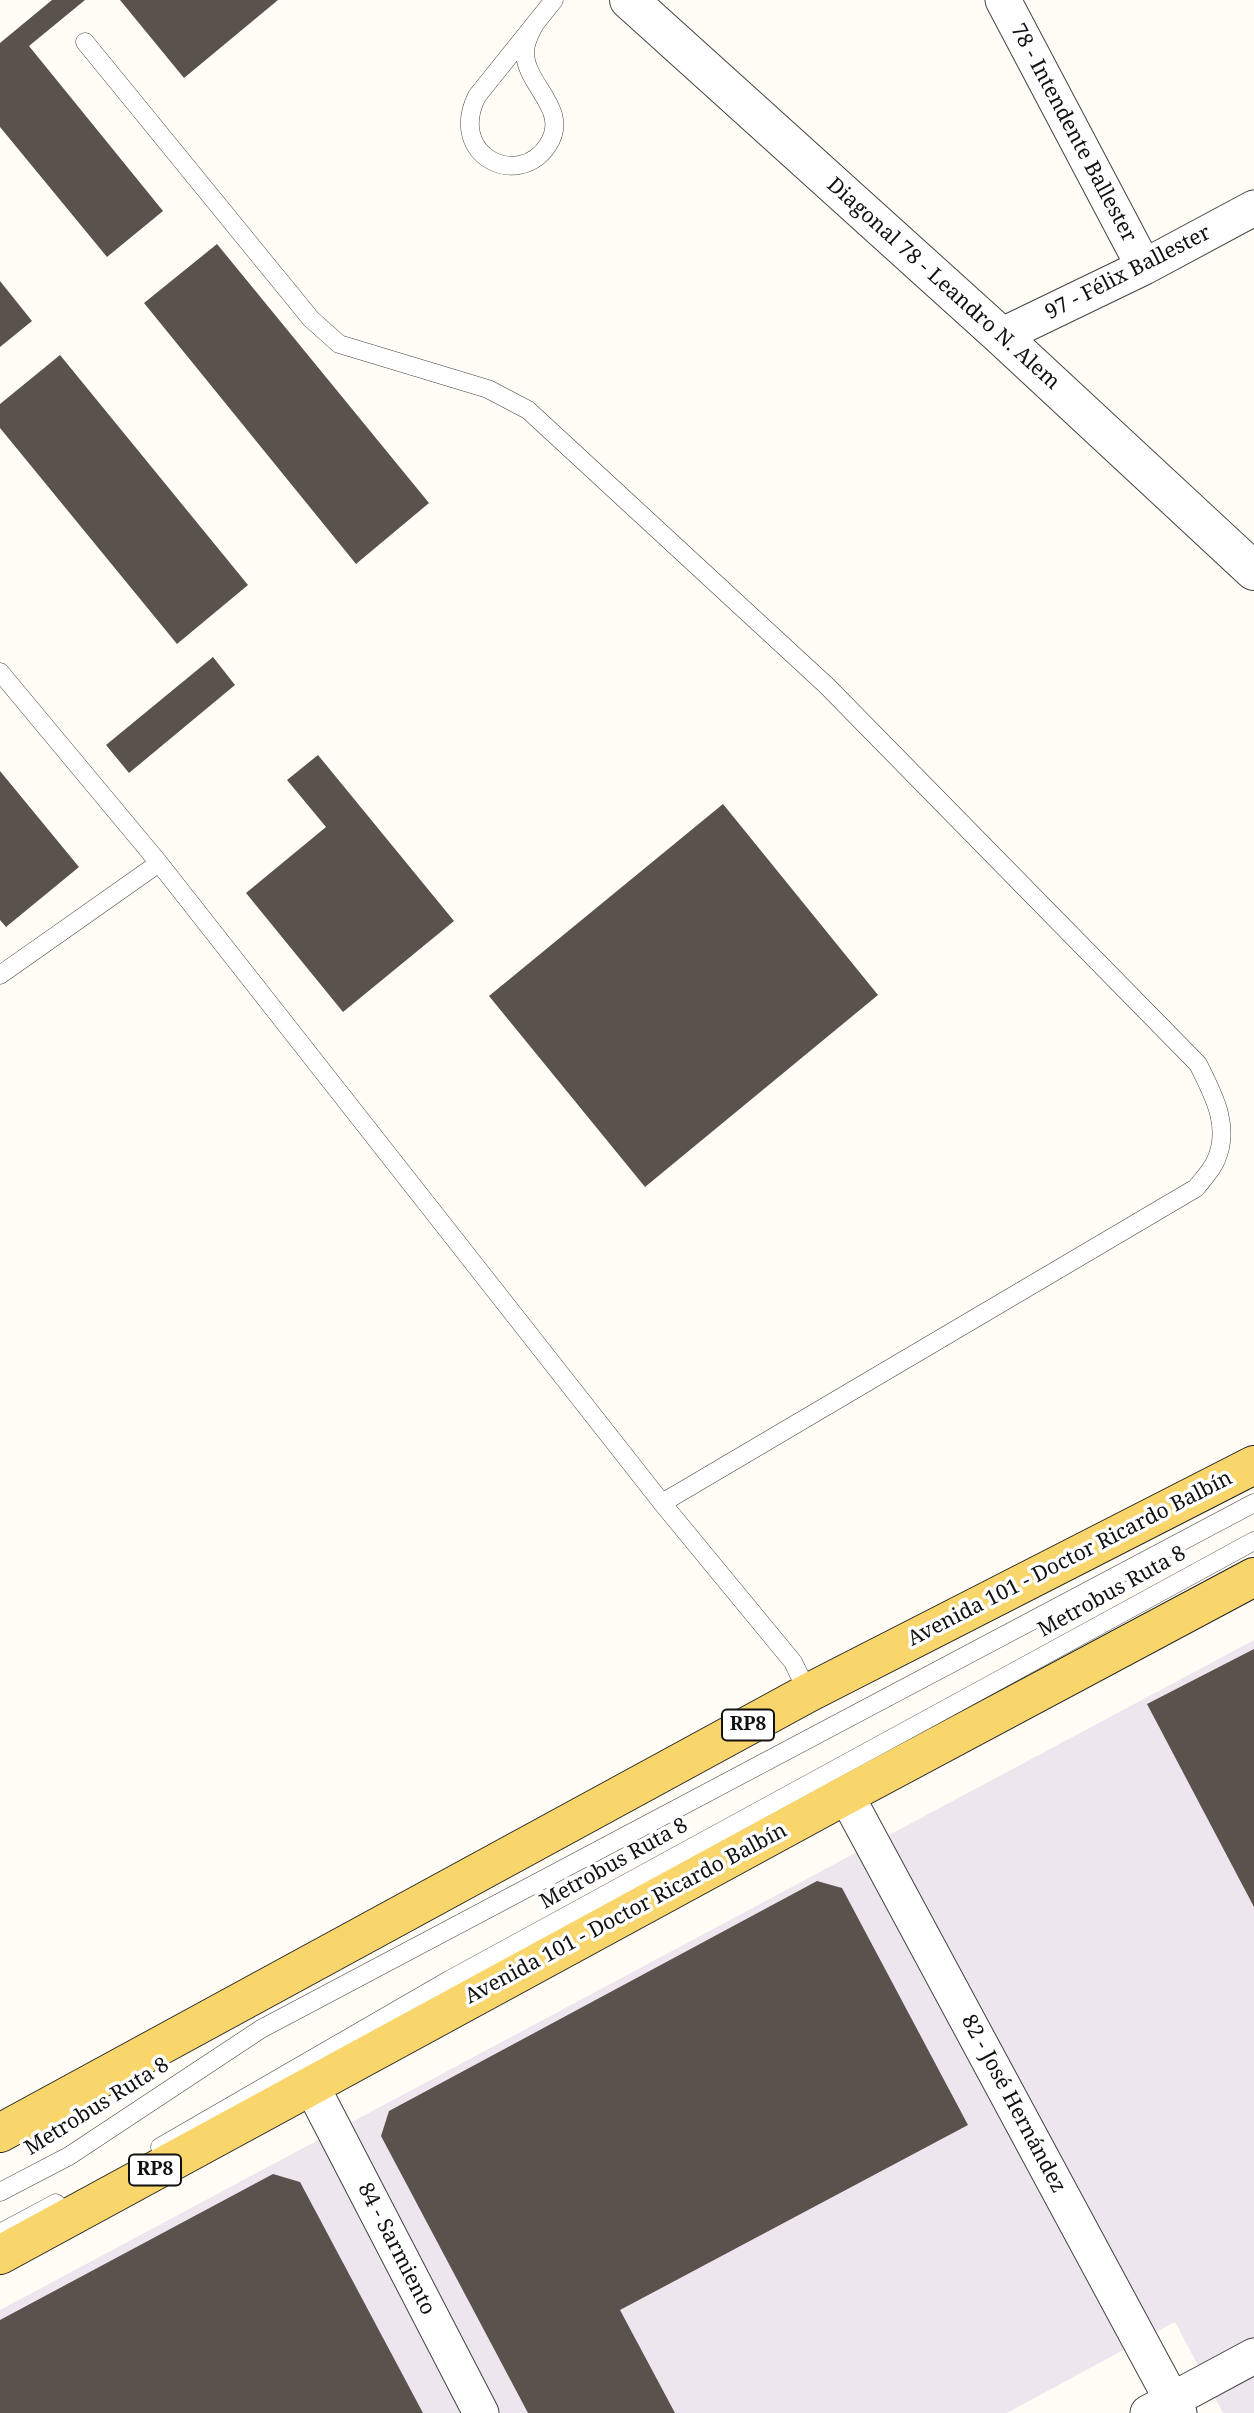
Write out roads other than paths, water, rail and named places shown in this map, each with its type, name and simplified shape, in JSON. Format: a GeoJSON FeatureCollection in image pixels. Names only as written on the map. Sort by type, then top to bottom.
{"type":"FeatureCollection","features":[{"type":"Feature","properties":{"kind":"main road","name":"Avenida 101 - Doctor Ricardo Balbín"},"geometry":{"type":"LineString","coordinates":[[0,2133],[808,1693],[1254,1465]]}},
{"type":"Feature","properties":{"kind":"main road","name":"Avenida 101 - Doctor Ricardo Balbín"},"geometry":{"type":"LineString","coordinates":[[0,2255],[846,1795],[1254,1577]]}},
{"type":"Feature","properties":{"kind":"street","name":"Diagonal 78 - Leandro N. Alem"},"geometry":{"type":"LineString","coordinates":[[629,0],[1001,336],[1254,571]]}},
{"type":"Feature","properties":{"kind":"street","name":"78 - Intendente Ballester"},"geometry":{"type":"LineString","coordinates":[[1003,0],[1143,267]]}},
{"type":"Feature","properties":{"kind":"street","name":"97 - Félix Ballester"},"geometry":{"type":"LineString","coordinates":[[1001,336],[1143,267],[1254,208]]}},
{"type":"Feature","properties":{"kind":"street","name":"82 - José Hernández"},"geometry":{"type":"LineString","coordinates":[[846,1795],[1167,2409]]}},
{"type":"Feature","properties":{"kind":"street","name":"84 - Sarmiento"},"geometry":{"type":"LineString","coordinates":[[311,2085],[481,2413]]}},
{"type":"Feature","properties":{"kind":"street"},"geometry":{"type":"LineString","coordinates":[[1167,2409],[1254,2356]]}},
{"type":"Feature","properties":{"kind":"lane"},"geometry":{"type":"LineString","coordinates":[[537,22],[528,36],[526,57],[532,77],[550,101],[554,130],[550,143],[541,154],[529,162],[515,166],[501,164],[488,159],[470,137],[470,108],[554,0]]}},
{"type":"Feature","properties":{"kind":"lane"},"geometry":{"type":"LineString","coordinates":[[85,42],[311,319],[339,344],[488,389],[528,410],[827,686],[1198,1064],[1215,1100],[1223,1132],[1216,1161],[1196,1188],[662,1503]]}},
{"type":"Feature","properties":{"kind":"lane"},"geometry":{"type":"LineString","coordinates":[[0,672],[159,863],[662,1503],[793,1662],[808,1693]]}},
{"type":"Feature","properties":{"kind":"lane"},"geometry":{"type":"LineString","coordinates":[[0,975],[159,863]]}},
{"type":"Feature","properties":{"kind":"lane","name":"Metrobus Ruta 8"},"geometry":{"type":"LineString","coordinates":[[0,2192],[69,2156],[261,2029],[1254,1503]]}},
{"type":"Feature","properties":{"kind":"lane","name":"Metrobus Ruta 8"},"geometry":{"type":"LineString","coordinates":[[142,2157],[449,1980],[1254,1541]]}},
{"type":"Feature","properties":{"kind":"lane"},"geometry":{"type":"LineString","coordinates":[[0,2233],[71,2195]]}}]}
